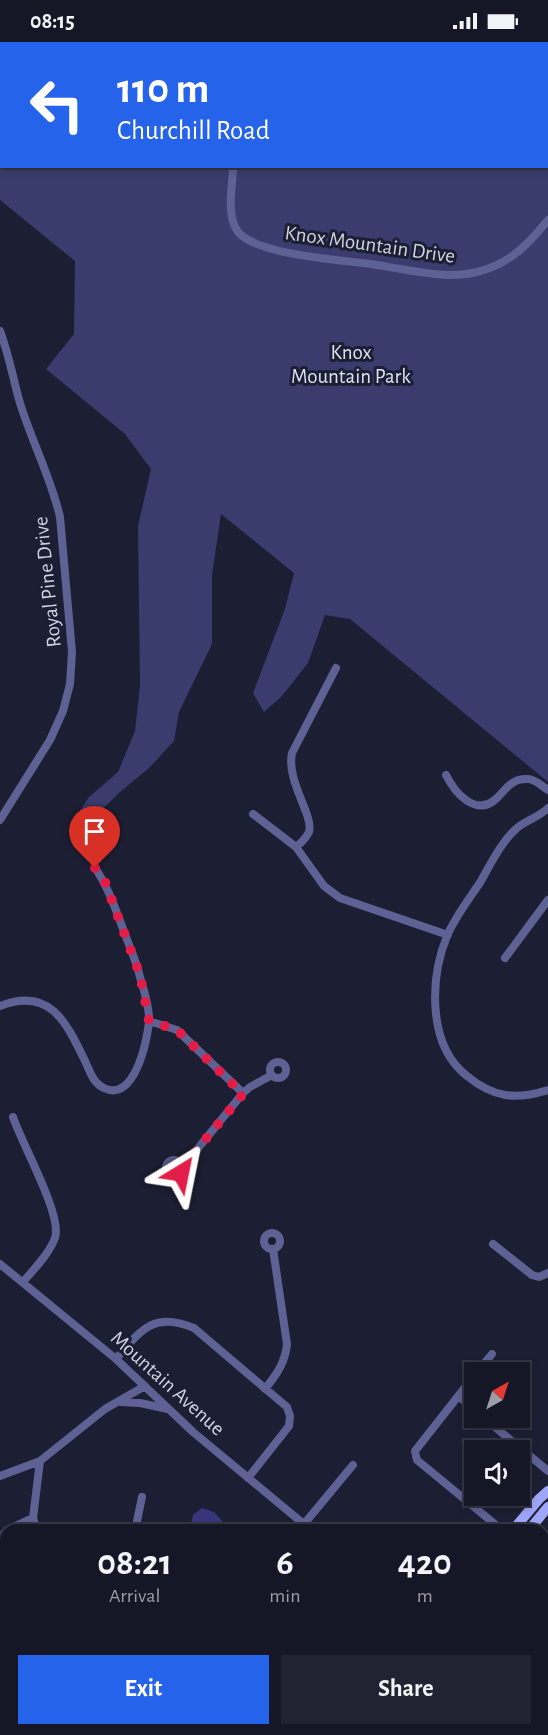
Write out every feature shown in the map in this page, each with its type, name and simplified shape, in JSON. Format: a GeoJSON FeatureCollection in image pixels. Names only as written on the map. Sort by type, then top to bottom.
{"type":"FeatureCollection","features":[{"type":"Feature","properties":{"kind":"main road"},"geometry":{"type":"LineString","coordinates":[[518,1524],[548,1491]]}},
{"type":"Feature","properties":{"kind":"main road"},"geometry":{"type":"LineString","coordinates":[[534,1524],[548,1507]]}},
{"type":"Feature","properties":{"kind":"street","name":"Knox Mountain Drive"},"geometry":{"type":"LineString","coordinates":[[232,168],[232,216],[237,230],[251,241],[293,254],[434,274],[460,275],[484,270],[507,260],[527,245],[548,220]]}},
{"type":"Feature","properties":{"kind":"street","name":"Royal Pine Drive"},"geometry":{"type":"LineString","coordinates":[[0,331],[8,351],[20,403],[56,499],[60,518],[72,652],[70,684],[63,711],[50,740],[0,820]]}},
{"type":"Feature","properties":{"kind":"street"},"geometry":{"type":"LineString","coordinates":[[296,847],[305,839],[310,825],[291,773],[292,753],[336,668]]}},
{"type":"Feature","properties":{"kind":"street"},"geometry":{"type":"LineString","coordinates":[[446,775],[453,788],[463,799],[475,805],[495,800],[509,784],[525,778],[532,779],[548,790]]}},
{"type":"Feature","properties":{"kind":"street"},"geometry":{"type":"LineString","coordinates":[[548,808],[517,828],[504,844],[448,934],[434,982],[440,1032],[448,1056],[458,1069],[495,1093],[512,1097],[529,1096],[548,1090]]}},
{"type":"Feature","properties":{"kind":"street"},"geometry":{"type":"LineString","coordinates":[[253,814],[296,847],[324,886],[340,898],[448,934]]}},
{"type":"Feature","properties":{"kind":"street"},"geometry":{"type":"LineString","coordinates":[[0,1006],[26,1000],[38,1001],[49,1006],[60,1017],[74,1038],[94,1079],[102,1088],[112,1091],[130,1082],[141,1056],[149,1021],[140,975],[105,882],[95,868]]}},
{"type":"Feature","properties":{"kind":"street"},"geometry":{"type":"LineString","coordinates":[[505,958],[548,900]]}},
{"type":"Feature","properties":{"kind":"street"},"geometry":{"type":"LineString","coordinates":[[149,1021],[177,1030],[243,1094]]}},
{"type":"Feature","properties":{"kind":"street"},"geometry":{"type":"LineString","coordinates":[[181,1165],[186,1163],[250,1087],[272,1075]]}},
{"type":"Feature","properties":{"kind":"street"},"geometry":{"type":"LineString","coordinates":[[13,1117],[50,1203],[56,1224],[56,1236],[49,1249],[23,1282]]}},
{"type":"Feature","properties":{"kind":"street"},"geometry":{"type":"LineString","coordinates":[[494,1244],[532,1275],[539,1277],[548,1273]]}},
{"type":"Feature","properties":{"kind":"street"},"geometry":{"type":"LineString","coordinates":[[265,1389],[280,1370],[287,1344],[273,1249]]}},
{"type":"Feature","properties":{"kind":"street","name":"Mountain Avenue"},"geometry":{"type":"LineString","coordinates":[[1,1266],[116,1359],[193,1432],[304,1524]]}},
{"type":"Feature","properties":{"kind":"street"},"geometry":{"type":"LineString","coordinates":[[116,1359],[139,1332],[158,1321],[179,1321],[194,1328],[287,1407],[290,1416],[289,1426],[248,1478]]}},
{"type":"Feature","properties":{"kind":"street"},"geometry":{"type":"LineString","coordinates":[[485,1362],[492,1354]]}},
{"type":"Feature","properties":{"kind":"street"},"geometry":{"type":"LineString","coordinates":[[0,1476],[40,1461],[105,1409],[145,1386]]}},
{"type":"Feature","properties":{"kind":"street"},"geometry":{"type":"LineString","coordinates":[[464,1388],[415,1451],[417,1460],[495,1524]]}},
{"type":"Feature","properties":{"kind":"street"},"geometry":{"type":"LineString","coordinates":[[458,1396],[464,1401]]}},
{"type":"Feature","properties":{"kind":"street"},"geometry":{"type":"LineString","coordinates":[[118,1402],[140,1403],[168,1409]]}},
{"type":"Feature","properties":{"kind":"street"},"geometry":{"type":"LineString","coordinates":[[496,1428],[548,1471]]}},
{"type":"Feature","properties":{"kind":"street"},"geometry":{"type":"LineString","coordinates":[[35,1524],[33,1518],[40,1461]]}},
{"type":"Feature","properties":{"kind":"street"},"geometry":{"type":"LineString","coordinates":[[310,1524],[353,1465]]}},
{"type":"Feature","properties":{"kind":"street"},"geometry":{"type":"LineString","coordinates":[[137,1524],[142,1497]]}},
{"type":"Feature","properties":{"kind":"street"},"geometry":{"type":"LineString","coordinates":[[21,1524],[33,1518]]}},
{"type":"Feature","properties":{"kind":"green space","name":"Knox Mountain Park"},"geometry":{"type":"Polygon","coordinates":[[[0,168],[548,168],[548,782],[350,619],[325,615],[308,663],[282,696],[264,712],[253,693],[285,609],[294,573],[221,514],[212,575],[212,644],[179,712],[174,741],[149,768],[90,821],[72,823],[89,797],[118,772],[135,731],[140,686],[138,526],[151,469],[125,434],[46,369],[74,334],[75,261],[0,200],[0,168]]]}},
{"type":"Feature","properties":{"kind":"shaded area"},"geometry":{"type":"Polygon","coordinates":[[[202,1508],[214,1512],[224,1524],[191,1524],[193,1515],[202,1508]]]}},
{"type":"Feature","properties":{"kind":"route"},"geometry":{"type":"LineString","coordinates":[[95,868],[105,882],[140,975],[149,1021],[177,1030],[243,1094],[186,1163],[181,1165],[181,1173]]}}]}
